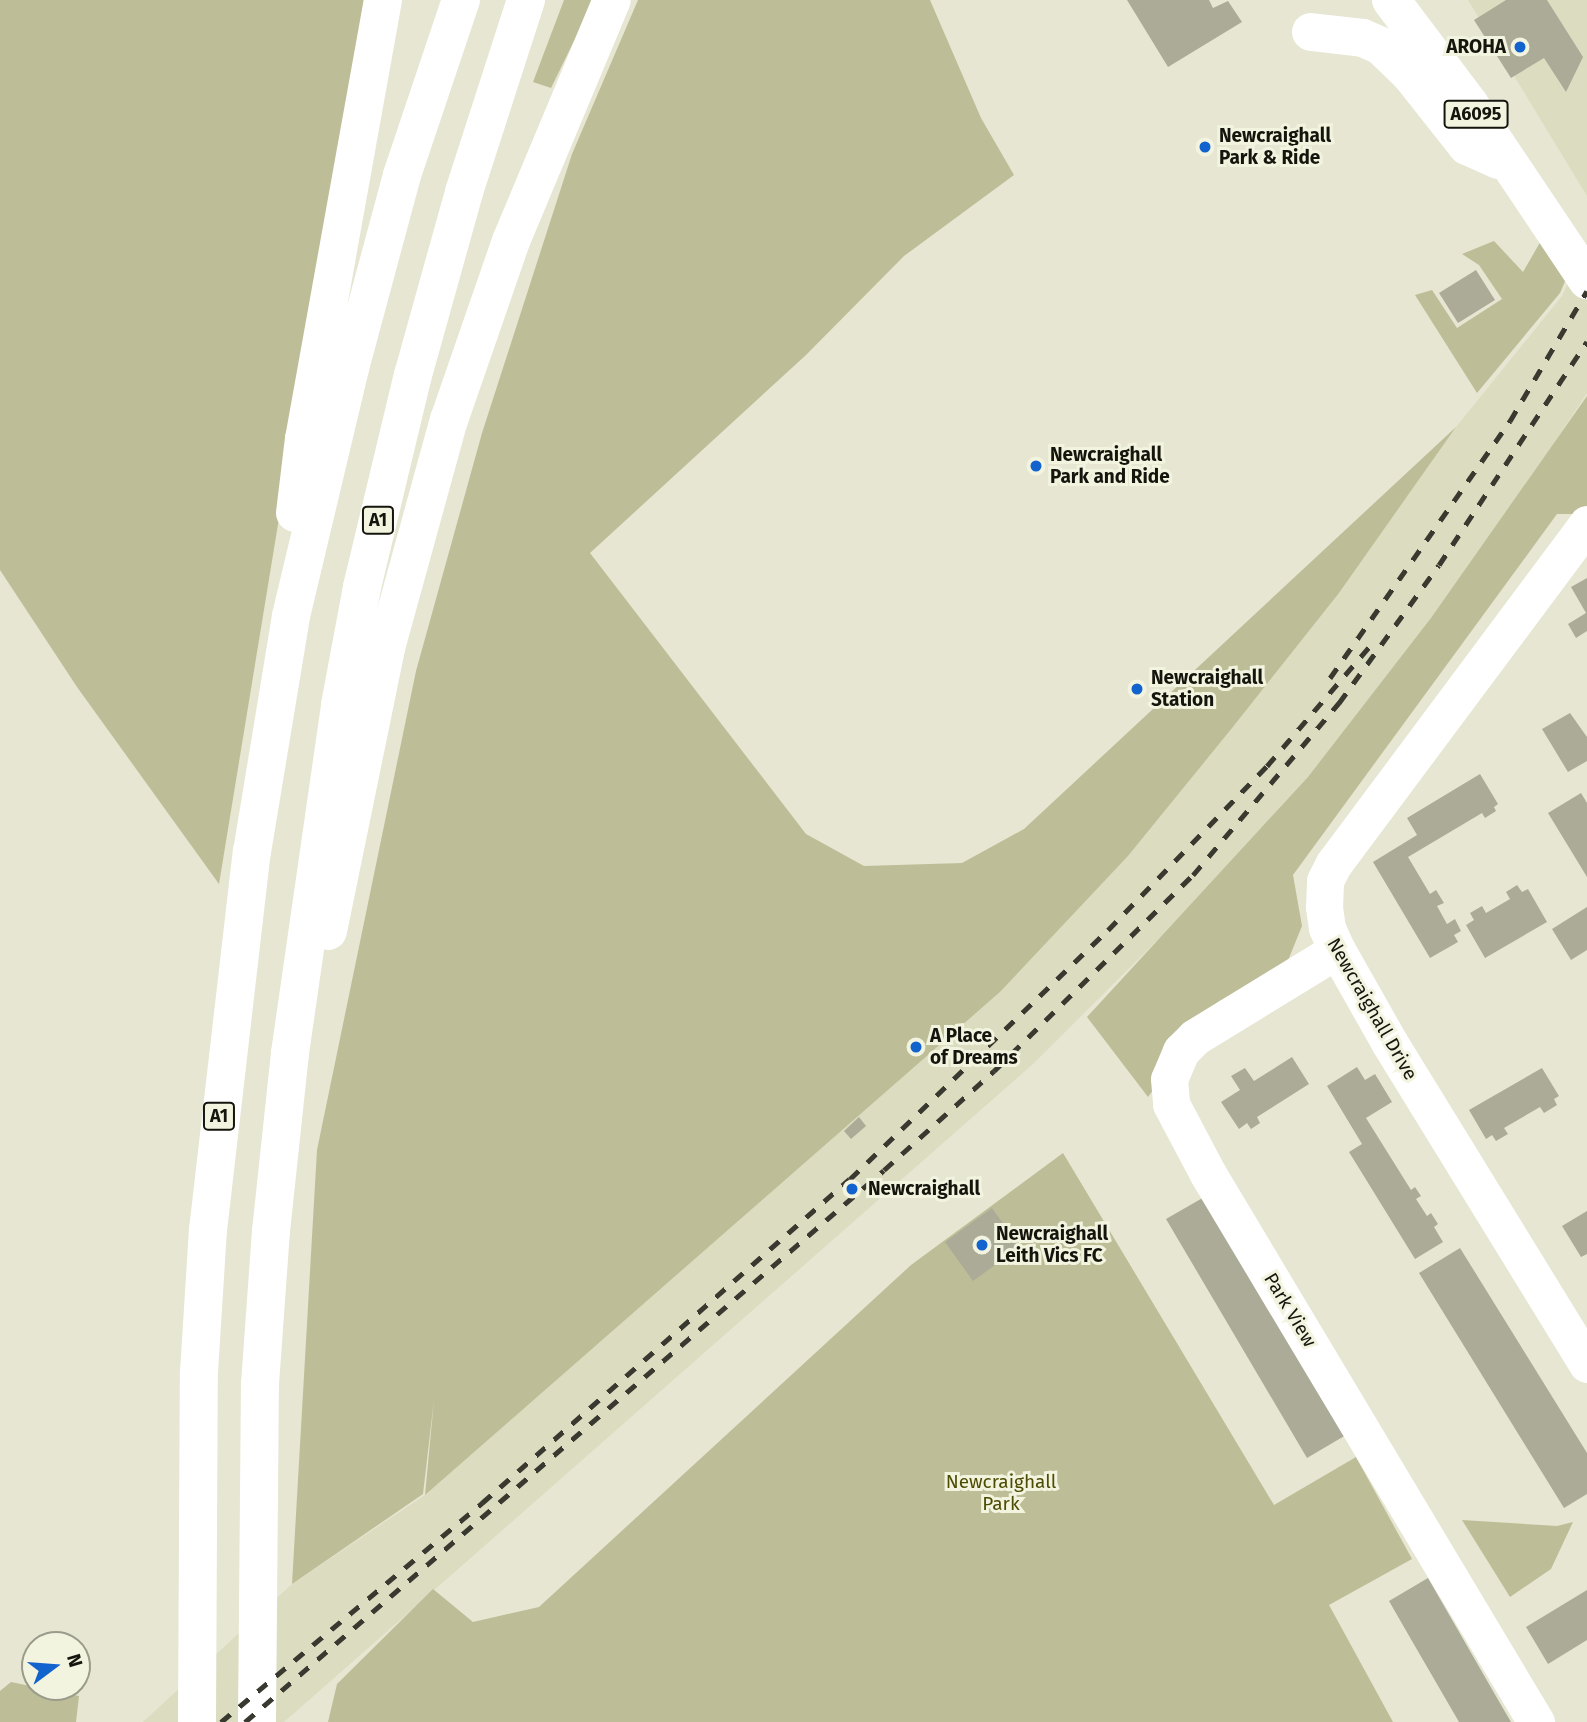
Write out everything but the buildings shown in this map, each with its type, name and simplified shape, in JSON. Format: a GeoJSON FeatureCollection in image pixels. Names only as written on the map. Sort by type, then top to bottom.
{"type":"FeatureCollection","features":[{"type":"Feature","properties":{"kind":"main road"},"geometry":{"type":"LineString","coordinates":[[291,616],[293,527],[304,439],[383,0]]}},
{"type":"Feature","properties":{"kind":"main road","name":"A1"},"geometry":{"type":"LineString","coordinates":[[197,1722],[194,1621],[199,1372],[220,1094],[252,852],[291,616],[402,175],[461,0]]}},
{"type":"Feature","properties":{"kind":"main road","name":"A1"},"geometry":{"type":"LineString","coordinates":[[257,1722],[260,1384],[290,1053],[319,836],[362,587],[424,335],[526,0]]}},
{"type":"Feature","properties":{"kind":"main road"},"geometry":{"type":"LineString","coordinates":[[290,1053],[322,956],[350,841],[386,648],[449,421],[511,241],[612,0]]}},
{"type":"Feature","properties":{"kind":"main road","name":"A6095"},"geometry":{"type":"LineString","coordinates":[[1391,0],[1512,166],[1587,280]]}},
{"type":"Feature","properties":{"kind":"main road"},"geometry":{"type":"LineString","coordinates":[[1311,32],[1363,38],[1381,46],[1410,74],[1466,146],[1512,166]]}},
{"type":"Feature","properties":{"kind":"street","name":"Newcraighall Drive"},"geometry":{"type":"LineString","coordinates":[[1587,524],[1334,863],[1325,881],[1324,907],[1327,928],[1337,950],[1587,1364]]}},
{"type":"Feature","properties":{"kind":"street","name":"Park View"},"geometry":{"type":"LineString","coordinates":[[1337,950],[1195,1037],[1181,1051],[1170,1079],[1171,1104],[1208,1174],[1535,1722]]}},
{"type":"Feature","properties":{"kind":"shaded area"},"geometry":{"type":"Polygon","coordinates":[[[1468,0],[1587,0],[1587,196],[1468,0]]]}},
{"type":"Feature","properties":{"kind":"shaded area"},"geometry":{"type":"Polygon","coordinates":[[[1587,243],[1587,393],[1444,611],[1254,844],[1033,1064],[284,1722],[143,1722],[292,1584],[425,1495],[1000,992],[1128,856],[1339,593],[1456,427],[1562,296],[1587,243]]]}},
{"type":"Feature","properties":{"kind":"green space"},"geometry":{"type":"Polygon","coordinates":[[[0,0],[364,0],[219,884],[77,687],[0,570],[0,0]]]}},
{"type":"Feature","properties":{"kind":"green space"},"geometry":{"type":"Polygon","coordinates":[[[564,0],[594,0],[551,88],[533,82],[564,0]]]}},
{"type":"Feature","properties":{"kind":"green space"},"geometry":{"type":"Polygon","coordinates":[[[638,0],[930,0],[981,118],[1014,175],[904,256],[806,355],[590,553],[806,834],[864,866],[962,863],[1024,829],[1456,427],[1339,593],[1232,728],[1128,856],[1000,992],[425,1495],[434,1400],[423,1494],[292,1584],[317,1150],[416,671],[482,433],[572,154],[638,0]]]}},
{"type":"Feature","properties":{"kind":"green space"},"geometry":{"type":"Polygon","coordinates":[[[1542,239],[1566,279],[1560,293],[1477,393],[1415,295],[1432,290],[1457,328],[1502,299],[1479,265],[1462,254],[1494,241],[1523,272],[1542,239]]]}},
{"type":"Feature","properties":{"kind":"green space"},"geometry":{"type":"Polygon","coordinates":[[[1587,396],[1587,514],[1557,514],[1293,875],[1302,926],[1287,963],[1218,1002],[1148,1097],[1087,1017],[1308,777],[1431,618],[1587,396]]]}},
{"type":"Feature","properties":{"kind":"green space","name":"Newcraighall Park"},"geometry":{"type":"Polygon","coordinates":[[[1063,1153],[1274,1505],[1356,1457],[1412,1559],[1329,1605],[1393,1722],[328,1722],[337,1684],[433,1589],[473,1622],[539,1607],[911,1265],[1063,1153]]]}},
{"type":"Feature","properties":{"kind":"green space"},"geometry":{"type":"Polygon","coordinates":[[[1462,1520],[1557,1526],[1573,1522],[1551,1569],[1510,1597],[1462,1520]]]}},
{"type":"Feature","properties":{"kind":"green space"},"geometry":{"type":"Polygon","coordinates":[[[11,1682],[21,1684],[21,1701],[78,1701],[76,1722],[0,1722],[0,1691],[11,1682]]]}},
{"type":"Feature","properties":{"kind":"railway"},"geometry":{"type":"LineString","coordinates":[[1330,678],[1510,421],[1587,291]]}},
{"type":"Feature","properties":{"kind":"railway"},"geometry":{"type":"LineString","coordinates":[[245,1722],[884,1170],[994,1071],[1193,875],[1339,703],[1439,565],[1587,341]]}},
{"type":"Feature","properties":{"kind":"railway"},"geometry":{"type":"LineString","coordinates":[[221,1722],[482,1503],[850,1179],[1108,930],[1267,766],[1369,647]]}},
{"type":"Feature","properties":{"kind":"place","name":"AROHA"},"geometry":{"type":"Point","coordinates":[1520,47]}},
{"type":"Feature","properties":{"kind":"place","name":"Newcraighall Park & Ride"},"geometry":{"type":"Point","coordinates":[1205,147]}},
{"type":"Feature","properties":{"kind":"place","name":"Newcraighall Park and Ride"},"geometry":{"type":"Point","coordinates":[1036,466]}},
{"type":"Feature","properties":{"kind":"place","name":"Newcraighall Station"},"geometry":{"type":"Point","coordinates":[1137,689]}},
{"type":"Feature","properties":{"kind":"place","name":"A Place of Dreams"},"geometry":{"type":"Point","coordinates":[916,1047]}},
{"type":"Feature","properties":{"kind":"place","name":"Newcraighall"},"geometry":{"type":"Point","coordinates":[852,1189]}},
{"type":"Feature","properties":{"kind":"place","name":"Newcraighall Leith Vics FC"},"geometry":{"type":"Point","coordinates":[982,1245]}}]}
